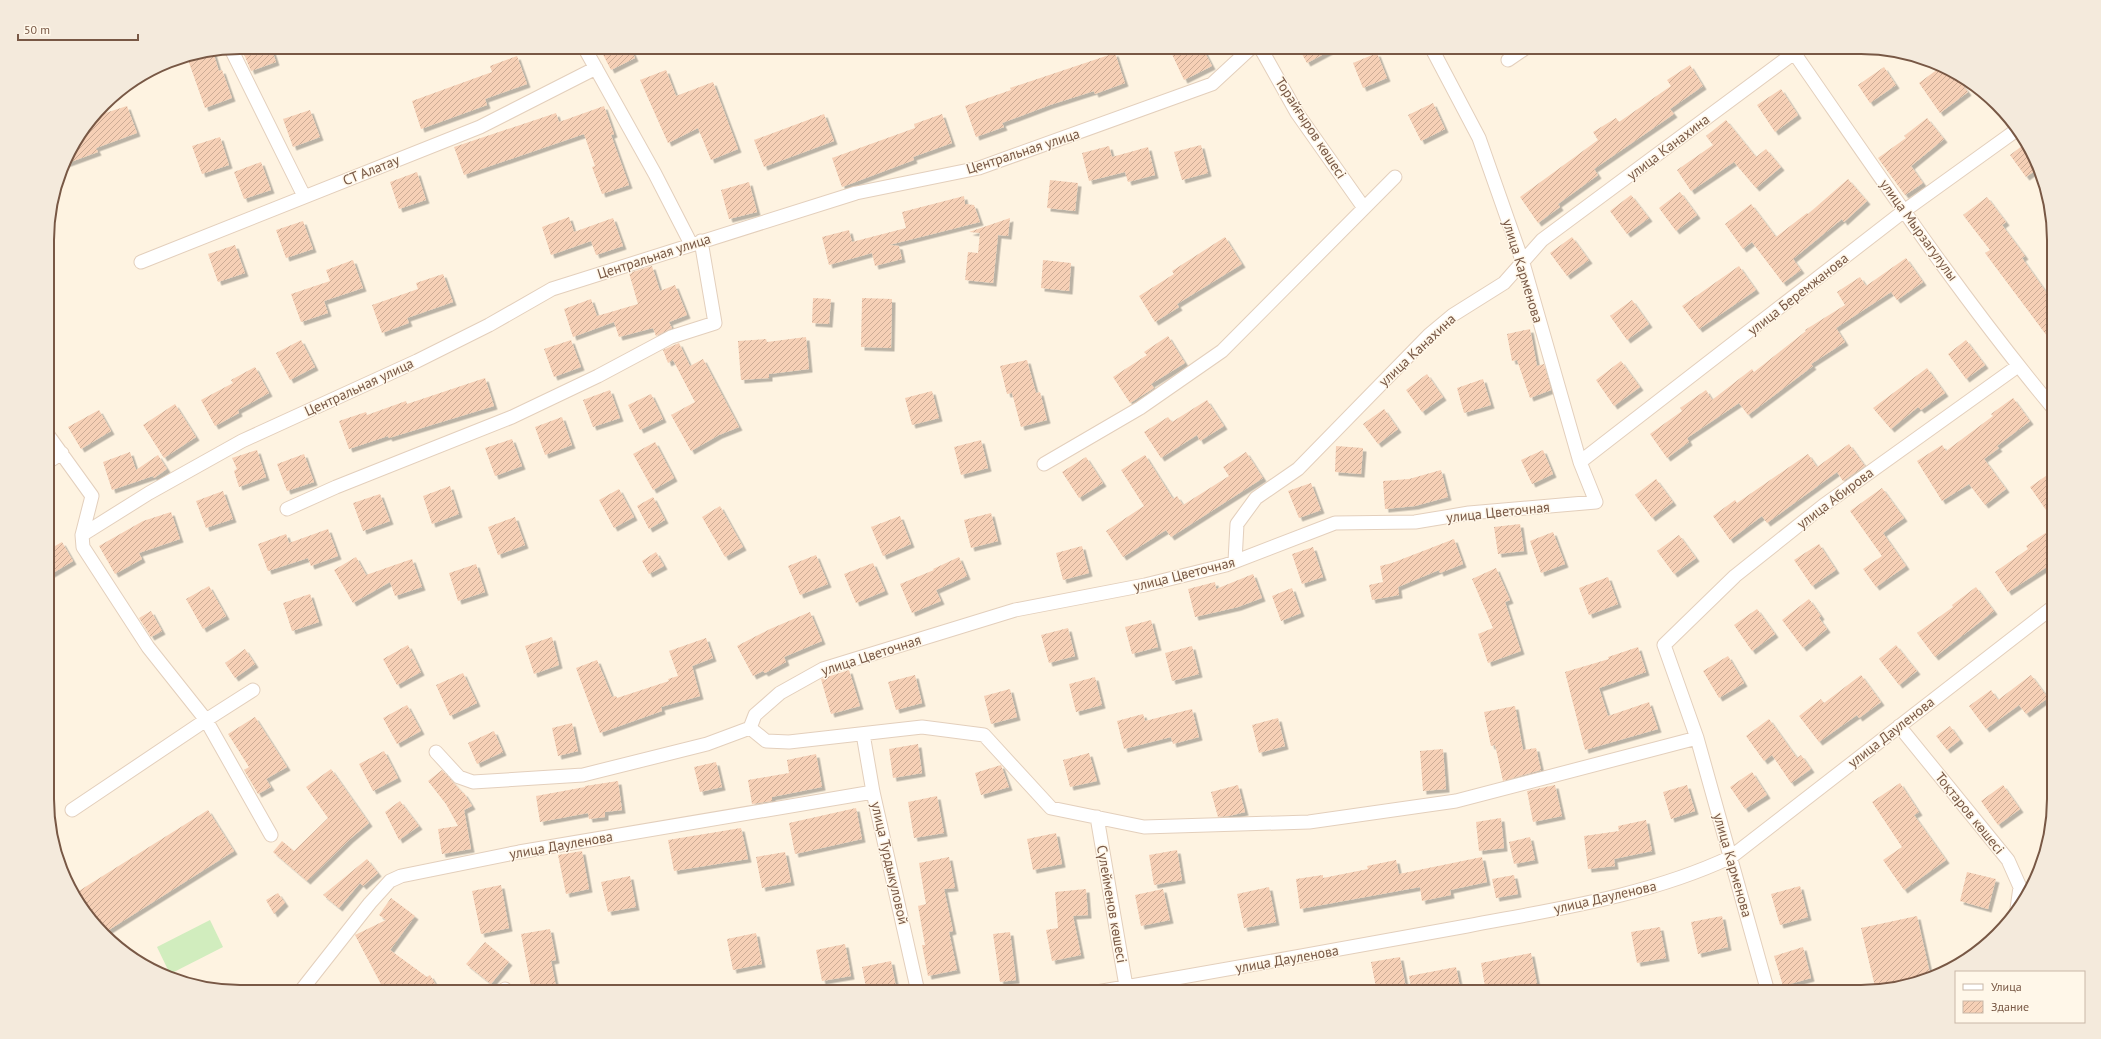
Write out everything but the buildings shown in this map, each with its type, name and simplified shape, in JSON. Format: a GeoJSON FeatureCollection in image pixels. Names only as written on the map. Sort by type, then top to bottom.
{"type":"FeatureCollection","features":[{"type":"Feature","properties":{"kind":"street"},"geometry":{"type":"LineString","coordinates":[[233,54],[304,196]]}},
{"type":"Feature","properties":{"kind":"street"},"geometry":{"type":"LineString","coordinates":[[287,509],[336,487],[512,417],[598,376],[671,337],[715,323],[696,243],[588,54]]}},
{"type":"Feature","properties":{"kind":"street","name":"Центральная улица"},"geometry":{"type":"LineString","coordinates":[[82,535],[149,493],[242,441],[417,361],[489,325],[552,289],[856,193],[979,168],[1212,84],[1244,54]]}},
{"type":"Feature","properties":{"kind":"street","name":"Торайғыров көшесі"},"geometry":{"type":"LineString","coordinates":[[1264,54],[1297,113],[1364,208]]}},
{"type":"Feature","properties":{"kind":"street","name":"улица Карменова"},"geometry":{"type":"LineString","coordinates":[[1435,54],[1479,138],[1523,263],[1580,462],[1596,502]]}},
{"type":"Feature","properties":{"kind":"street"},"geometry":{"type":"LineString","coordinates":[[1508,60],[1517,54]]}},
{"type":"Feature","properties":{"kind":"street","name":"улица Канахина"},"geometry":{"type":"LineString","coordinates":[[1235,562],[1237,524],[1256,498],[1298,469],[1429,335],[1453,315],[1504,284],[1542,240],[1787,54]]}},
{"type":"Feature","properties":{"kind":"street","name":"улица Мырзагулулы"},"geometry":{"type":"LineString","coordinates":[[1795,54],[1904,211],[2018,366],[2047,401]]}},
{"type":"Feature","properties":{"kind":"street","name":"СТ Алатау"},"geometry":{"type":"LineString","coordinates":[[141,262],[480,127],[596,68]]}},
{"type":"Feature","properties":{"kind":"street","name":"улица Беремжанова"},"geometry":{"type":"LineString","coordinates":[[1580,462],[1904,211],[2013,133]]}},
{"type":"Feature","properties":{"kind":"street"},"geometry":{"type":"LineString","coordinates":[[1044,464],[1140,408],[1222,351],[1394,177]]}},
{"type":"Feature","properties":{"kind":"street","name":"улица Абирова"},"geometry":{"type":"LineString","coordinates":[[1664,645],[1735,576],[1824,504],[2018,366]]}},
{"type":"Feature","properties":{"kind":"street"},"geometry":{"type":"LineString","coordinates":[[54,443],[92,496],[82,535],[83,548],[148,647],[206,720],[271,836]]}},
{"type":"Feature","properties":{"kind":"street"},"geometry":{"type":"LineString","coordinates":[[54,458],[62,453]]}},
{"type":"Feature","properties":{"kind":"street","name":"улица Цветочная"},"geometry":{"type":"LineString","coordinates":[[750,728],[755,715],[780,694],[823,669],[1015,610],[1145,585],[1235,562],[1335,522],[1415,522],[1469,513],[1596,502]]}},
{"type":"Feature","properties":{"kind":"street","name":"улица Дауленова"},"geometry":{"type":"LineString","coordinates":[[1149,985],[1299,958],[1634,893],[1703,870],[1731,857],[2047,612]]}},
{"type":"Feature","properties":{"kind":"street","name":"улица Карменова"},"geometry":{"type":"LineString","coordinates":[[1664,645],[1697,738],[1766,985]]}},
{"type":"Feature","properties":{"kind":"street"},"geometry":{"type":"LineString","coordinates":[[72,810],[253,690]]}},
{"type":"Feature","properties":{"kind":"street","name":"Тоқтаров көшесі"},"geometry":{"type":"LineString","coordinates":[[1899,726],[2008,860],[2020,887],[2019,898]]}},
{"type":"Feature","properties":{"kind":"street"},"geometry":{"type":"LineString","coordinates":[[436,752],[459,777],[473,782],[583,775],[707,744],[750,728],[766,741],[789,742],[922,727],[984,735],[1051,808],[1144,826],[1309,822],[1456,801],[1697,738]]}},
{"type":"Feature","properties":{"kind":"street","name":"улица Турдыкуловой"},"geometry":{"type":"LineString","coordinates":[[863,734],[873,792],[916,985]]}},
{"type":"Feature","properties":{"kind":"street","name":"улица Дауленова"},"geometry":{"type":"LineString","coordinates":[[306,985],[390,881],[401,876],[519,852],[873,792]]}},
{"type":"Feature","properties":{"kind":"street","name":"Сүлейменов көшесі"},"geometry":{"type":"LineString","coordinates":[[1097,817],[1126,985]]}},
{"type":"Feature","properties":{"kind":"green space"},"geometry":{"type":"Polygon","coordinates":[[[210,920],[223,947],[173,972],[168,971],[157,947],[210,920]]]}}]}
